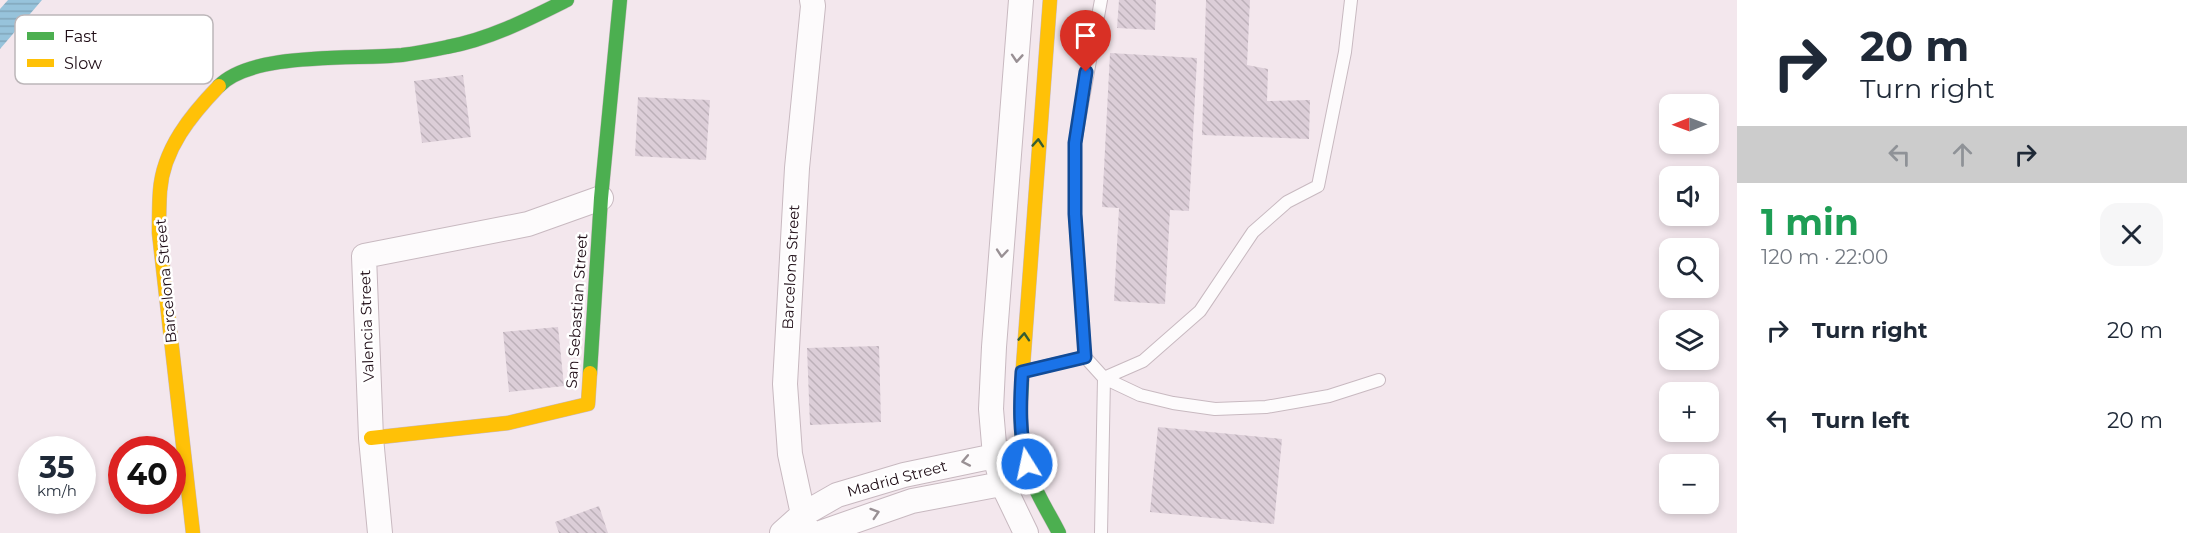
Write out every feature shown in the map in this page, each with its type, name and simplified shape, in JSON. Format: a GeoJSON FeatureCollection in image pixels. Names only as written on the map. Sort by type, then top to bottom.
{"type":"FeatureCollection","features":[{"type":"Feature","properties":{"kind":"street","name":"Barcelona Street"},"geometry":{"type":"LineString","coordinates":[[193,533],[159,233],[160,188],[168,158],[192,113],[224,81],[256,67],[294,60],[402,55],[450,47],[507,29],[567,0]]}},
{"type":"Feature","properties":{"kind":"street","name":"San Sebastian Street"},"geometry":{"type":"LineString","coordinates":[[371,438],[480,427],[563,412],[588,404],[601,198],[620,0]]}},
{"type":"Feature","properties":{"kind":"street","name":"Barcelona Street"},"geometry":{"type":"LineString","coordinates":[[805,524],[790,454],[785,384],[797,168],[812,0]]}},
{"type":"Feature","properties":{"kind":"street"},"geometry":{"type":"LineString","coordinates":[[1021,0],[991,409],[995,456],[1002,483],[1026,533]]}},
{"type":"Feature","properties":{"kind":"street"},"geometry":{"type":"LineString","coordinates":[[1050,0],[1020,408],[1024,450],[1031,478],[1059,533]]}},
{"type":"Feature","properties":{"kind":"street","name":"Valencia Street"},"geometry":{"type":"LineString","coordinates":[[380,533],[371,438],[364,256],[528,224],[601,198]]}},
{"type":"Feature","properties":{"kind":"street","name":"Madrid Street"},"geometry":{"type":"LineString","coordinates":[[782,533],[805,524],[837,495],[904,475],[1024,450]]}},
{"type":"Feature","properties":{"kind":"street","name":"Madrid Street"},"geometry":{"type":"LineString","coordinates":[[820,533],[912,501],[1031,478]]}},
{"type":"Feature","properties":{"kind":"lane"},"geometry":{"type":"LineString","coordinates":[[1101,0],[1075,143],[1075,214],[1085,357],[1104,378],[1140,395],[1215,410],[1266,407],[1329,396],[1379,380]]}},
{"type":"Feature","properties":{"kind":"lane"},"geometry":{"type":"LineString","coordinates":[[1104,378],[1143,361],[1200,311],[1253,232],[1287,202],[1318,186],[1345,52],[1350,0]]}},
{"type":"Feature","properties":{"kind":"lane"},"geometry":{"type":"LineString","coordinates":[[1022,372],[1085,357]]}},
{"type":"Feature","properties":{"kind":"lane"},"geometry":{"type":"LineString","coordinates":[[1101,533],[1104,378]]}},
{"type":"Feature","properties":{"kind":"water"},"geometry":{"type":"Polygon","coordinates":[[[8,0],[42,0],[29,15],[15,15],[15,32],[0,49],[0,9],[8,0]]]}},
{"type":"Feature","properties":{"kind":"building"},"geometry":{"type":"Polygon","coordinates":[[[1119,0],[1156,0],[1155,30],[1117,28],[1119,0]]]}},
{"type":"Feature","properties":{"kind":"building"},"geometry":{"type":"Polygon","coordinates":[[[1206,0],[1250,0],[1247,65],[1268,69],[1267,101],[1310,100],[1309,139],[1202,135],[1206,0]]]}},
{"type":"Feature","properties":{"kind":"building"},"geometry":{"type":"Polygon","coordinates":[[[1110,53],[1197,58],[1189,211],[1170,210],[1165,304],[1114,301],[1119,208],[1102,207],[1110,53]]]}},
{"type":"Feature","properties":{"kind":"building"},"geometry":{"type":"Polygon","coordinates":[[[463,75],[471,137],[422,143],[414,81],[463,75]]]}},
{"type":"Feature","properties":{"kind":"building"},"geometry":{"type":"Polygon","coordinates":[[[638,97],[710,100],[706,160],[635,156],[638,97]]]}},
{"type":"Feature","properties":{"kind":"building"},"geometry":{"type":"Polygon","coordinates":[[[558,327],[564,386],[509,392],[503,332],[558,327]]]}},
{"type":"Feature","properties":{"kind":"building"},"geometry":{"type":"Polygon","coordinates":[[[879,346],[881,422],[810,425],[807,348],[879,346]]]}},
{"type":"Feature","properties":{"kind":"building"},"geometry":{"type":"Polygon","coordinates":[[[1158,427],[1282,439],[1274,524],[1150,512],[1158,427]]]}},
{"type":"Feature","properties":{"kind":"building"},"geometry":{"type":"Polygon","coordinates":[[[599,506],[608,533],[559,533],[555,522],[599,506]]]}},
{"type":"Feature","properties":{"kind":"traffic: fast"},"geometry":{"type":"LineString","coordinates":[[219,86],[235,75],[255,67],[279,62],[402,55],[463,43],[509,28],[567,0]]}},
{"type":"Feature","properties":{"kind":"traffic: fast"},"geometry":{"type":"LineString","coordinates":[[590,373],[601,198],[620,0]]}},
{"type":"Feature","properties":{"kind":"traffic: fast"},"geometry":{"type":"LineString","coordinates":[[1022,380],[1021,430],[1024,455],[1037,492],[1059,533]]}},
{"type":"Feature","properties":{"kind":"traffic: slow"},"geometry":{"type":"LineString","coordinates":[[1022,380],[1050,0]]}},
{"type":"Feature","properties":{"kind":"traffic: slow"},"geometry":{"type":"LineString","coordinates":[[193,533],[159,233],[160,196],[162,176],[173,147],[198,109],[219,86]]}},
{"type":"Feature","properties":{"kind":"traffic: slow"},"geometry":{"type":"LineString","coordinates":[[371,438],[508,423],[588,404],[590,373]]}},
{"type":"Feature","properties":{"kind":"route"},"geometry":{"type":"LineString","coordinates":[[1027,464],[1020,408],[1022,372],[1085,357],[1075,214],[1075,143],[1086,72]]}}]}
